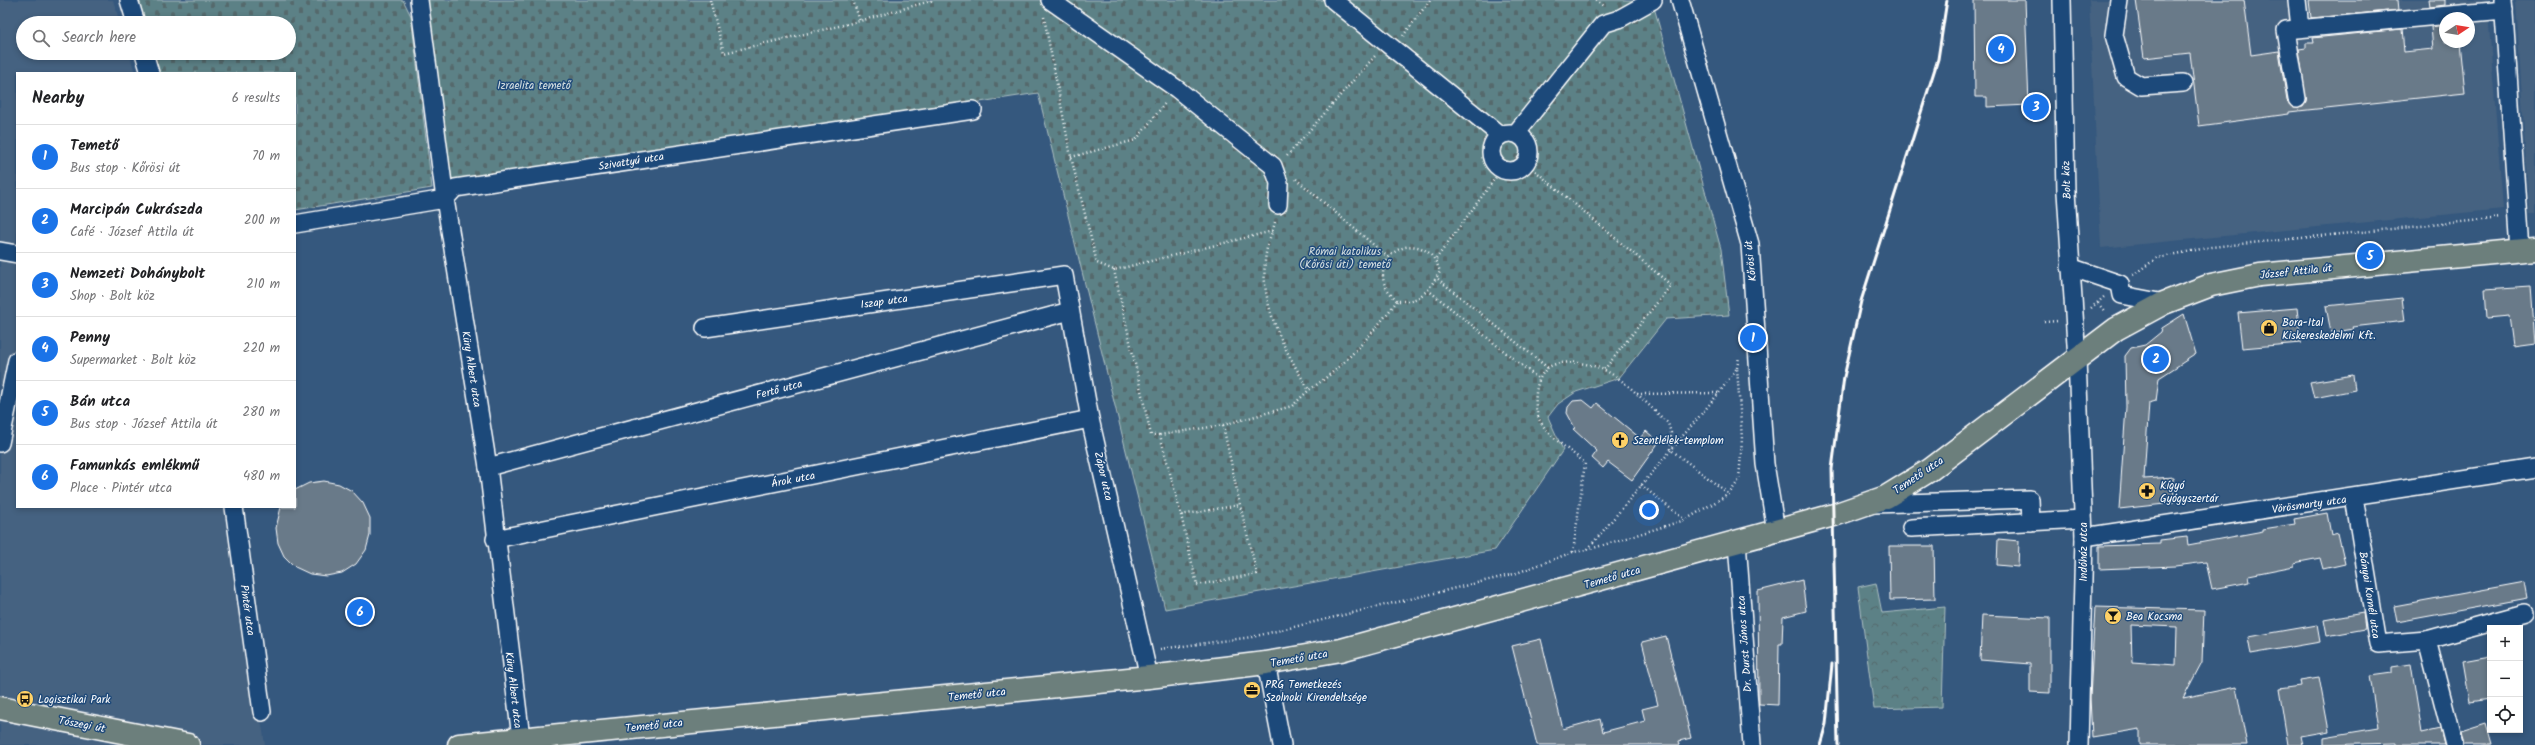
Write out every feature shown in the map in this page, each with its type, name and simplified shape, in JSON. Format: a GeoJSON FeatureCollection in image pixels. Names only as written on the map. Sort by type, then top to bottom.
{"type":"FeatureCollection","features":[{"type":"Feature","properties":{"kind":"main road","name":"József Attila út"},"geometry":{"type":"LineString","coordinates":[[2077,360],[2116,329],[2164,303],[2211,285],[2260,275],[2527,250]]}},
{"type":"Feature","properties":{"kind":"main road","name":"Temető utca"},"geometry":{"type":"LineString","coordinates":[[459,745],[1150,677],[1266,663],[1341,650],[1737,542],[1868,504],[1886,497],[1930,470],[2077,360]]}},
{"type":"Feature","properties":{"kind":"main road","name":"Tószegi út"},"geometry":{"type":"LineString","coordinates":[[0,708],[188,745]]}},
{"type":"Feature","properties":{"kind":"street"},"geometry":{"type":"LineString","coordinates":[[129,0],[134,16]]}},
{"type":"Feature","properties":{"kind":"street","name":"Küry Albert utca"},"geometry":{"type":"LineString","coordinates":[[419,0],[445,199],[488,467],[495,539],[521,738]]}},
{"type":"Feature","properties":{"kind":"street"},"geometry":{"type":"LineString","coordinates":[[1333,0],[1500,135]]}},
{"type":"Feature","properties":{"kind":"street"},"geometry":{"type":"LineString","coordinates":[[1516,133],[1602,24],[1618,19],[1653,0]]}},
{"type":"Feature","properties":{"kind":"street","name":"Kőrösi út"},"geometry":{"type":"LineString","coordinates":[[1680,0],[1750,244],[1765,464],[1776,531]]}},
{"type":"Feature","properties":{"kind":"street","name":"Bolt köz"},"geometry":{"type":"LineString","coordinates":[[2062,0],[2064,138],[2073,320],[2077,360]]}},
{"type":"Feature","properties":{"kind":"street"},"geometry":{"type":"LineString","coordinates":[[2119,0],[2114,35],[2126,77],[2141,86],[2183,83]]}},
{"type":"Feature","properties":{"kind":"street"},"geometry":{"type":"LineString","coordinates":[[2297,0],[2300,28]]}},
{"type":"Feature","properties":{"kind":"street"},"geometry":{"type":"LineString","coordinates":[[2296,99],[2286,30],[2504,5],[2516,216],[2527,250]]}},
{"type":"Feature","properties":{"kind":"street"},"geometry":{"type":"LineString","coordinates":[[1047,8],[1177,89],[1273,166],[1279,182],[1278,205]]}},
{"type":"Feature","properties":{"kind":"street"},"geometry":{"type":"LineString","coordinates":[[146,60],[150,72]]}},
{"type":"Feature","properties":{"kind":"street","name":"Szivattyú utca"},"geometry":{"type":"LineString","coordinates":[[296,224],[445,199],[455,188],[972,110]]}},
{"type":"Feature","properties":{"kind":"street"},"geometry":{"type":"LineString","coordinates":[[1516,133],[1526,140],[1529,145],[1529,158],[1518,170],[1502,169],[1491,156],[1492,144],[1500,135],[1516,133]]}},
{"type":"Feature","properties":{"kind":"street"},"geometry":{"type":"LineString","coordinates":[[0,251],[16,254]]}},
{"type":"Feature","properties":{"kind":"street"},"geometry":{"type":"LineString","coordinates":[[2070,267],[2120,284],[2122,294],[2164,303]]}},
{"type":"Feature","properties":{"kind":"street","name":"Zápor utca"},"geometry":{"type":"LineString","coordinates":[[1064,275],[1090,419],[1150,677]]}},
{"type":"Feature","properties":{"kind":"street","name":"Iszap utca"},"geometry":{"type":"LineString","coordinates":[[705,328],[1064,275]]}},
{"type":"Feature","properties":{"kind":"street","name":"Fertő utca"},"geometry":{"type":"LineString","coordinates":[[488,467],[1070,311]]}},
{"type":"Feature","properties":{"kind":"street","name":"Indóház utca"},"geometry":{"type":"LineString","coordinates":[[2077,360],[2084,537],[2079,745]]}},
{"type":"Feature","properties":{"kind":"street"},"geometry":{"type":"LineString","coordinates":[[0,443],[16,365]]}},
{"type":"Feature","properties":{"kind":"street","name":"Árok utca"},"geometry":{"type":"LineString","coordinates":[[495,539],[1090,419]]}},
{"type":"Feature","properties":{"kind":"street","name":"Vörösmarty utca"},"geometry":{"type":"LineString","coordinates":[[2084,537],[2354,497],[2535,468]]}},
{"type":"Feature","properties":{"kind":"street","name":"Bányai Kornél utca"},"geometry":{"type":"LineString","coordinates":[[2354,497],[2378,644],[2427,640],[2525,613]]}},
{"type":"Feature","properties":{"kind":"street"},"geometry":{"type":"LineString","coordinates":[[1868,504],[2030,499],[2031,522]]}},
{"type":"Feature","properties":{"kind":"street"},"geometry":{"type":"LineString","coordinates":[[1955,502],[1956,526]]}},
{"type":"Feature","properties":{"kind":"street","name":"Pintér utca"},"geometry":{"type":"LineString","coordinates":[[234,508],[262,712]]}},
{"type":"Feature","properties":{"kind":"street"},"geometry":{"type":"LineString","coordinates":[[1911,528],[2083,519]]}},
{"type":"Feature","properties":{"kind":"street","name":"Dr. Durst János utca"},"geometry":{"type":"LineString","coordinates":[[1737,542],[1752,745]]}},
{"type":"Feature","properties":{"kind":"street"},"geometry":{"type":"LineString","coordinates":[[2427,640],[2454,745]]}},
{"type":"Feature","properties":{"kind":"street"},"geometry":{"type":"LineString","coordinates":[[1266,663],[1282,745]]}},
{"type":"Feature","properties":{"kind":"path"},"geometry":{"type":"LineString","coordinates":[[710,0],[724,54],[860,21],[934,0]]}},
{"type":"Feature","properties":{"kind":"path"},"geometry":{"type":"LineString","coordinates":[[854,0],[860,21]]}},
{"type":"Feature","properties":{"kind":"path"},"geometry":{"type":"LineString","coordinates":[[1262,158],[1279,165],[1390,46],[1430,0]]}},
{"type":"Feature","properties":{"kind":"path"},"geometry":{"type":"LineString","coordinates":[[1047,8],[1072,157],[1097,263],[1114,270],[1273,231]]}},
{"type":"Feature","properties":{"kind":"path"},"geometry":{"type":"LineString","coordinates":[[1072,157],[1136,140],[1177,89]]}},
{"type":"Feature","properties":{"kind":"path"},"geometry":{"type":"LineString","coordinates":[[1526,163],[1671,286],[1604,370]]}},
{"type":"Feature","properties":{"kind":"path"},"geometry":{"type":"LineString","coordinates":[[1436,259],[1502,169]]}},
{"type":"Feature","properties":{"kind":"path"},"geometry":{"type":"LineString","coordinates":[[1291,175],[1389,258]]}},
{"type":"Feature","properties":{"kind":"path"},"geometry":{"type":"LineString","coordinates":[[1278,205],[1273,231],[1267,248],[1265,291],[1271,316],[1284,350],[1309,390]]}},
{"type":"Feature","properties":{"kind":"path"},"geometry":{"type":"LineString","coordinates":[[2073,320],[2157,258],[2211,247],[2516,216]]}},
{"type":"Feature","properties":{"kind":"path"},"geometry":{"type":"LineString","coordinates":[[1402,246],[1414,246],[1425,250],[1436,259],[1440,272],[1438,279],[1418,298],[1409,301],[1397,301],[1384,285],[1383,273],[1389,258],[1402,246]]}},
{"type":"Feature","properties":{"kind":"path"},"geometry":{"type":"LineString","coordinates":[[1114,270],[1151,435],[1160,435],[1223,425],[1292,406],[1309,390],[1331,376],[1377,326],[1397,301]]}},
{"type":"Feature","properties":{"kind":"path"},"geometry":{"type":"LineString","coordinates":[[1438,279],[1548,368]]}},
{"type":"Feature","properties":{"kind":"path"},"geometry":{"type":"LineString","coordinates":[[1428,290],[1540,380]]}},
{"type":"Feature","properties":{"kind":"path"},"geometry":{"type":"LineString","coordinates":[[1144,652],[1252,637],[1514,574],[1573,552],[1586,550],[1685,520],[1729,494],[1739,480],[1742,446],[1737,368],[1739,353]]}},
{"type":"Feature","properties":{"kind":"path"},"geometry":{"type":"LineString","coordinates":[[1573,552],[1585,463],[1546,430],[1539,418],[1536,390],[1540,380],[1548,368],[1556,364],[1564,363],[1580,364],[1604,370],[1637,394],[1668,423],[1671,433],[1670,449]]}},
{"type":"Feature","properties":{"kind":"path"},"geometry":{"type":"LineString","coordinates":[[1586,550],[1719,393],[1737,368]]}},
{"type":"Feature","properties":{"kind":"path"},"geometry":{"type":"LineString","coordinates":[[1637,394],[1719,393]]}},
{"type":"Feature","properties":{"kind":"path"},"geometry":{"type":"LineString","coordinates":[[1160,435],[1181,515],[1196,585],[1204,584],[1257,574],[1240,505],[1223,425]]}},
{"type":"Feature","properties":{"kind":"path"},"geometry":{"type":"LineString","coordinates":[[1670,449],[1729,494]]}},
{"type":"Feature","properties":{"kind":"path"},"geometry":{"type":"LineString","coordinates":[[1641,484],[1685,520]]}},
{"type":"Feature","properties":{"kind":"path"},"geometry":{"type":"LineString","coordinates":[[1181,515],[1240,505]]}},
{"type":"Feature","properties":{"kind":"shaded area"},"geometry":{"type":"Polygon","coordinates":[[[0,0],[113,0],[118,16],[16,16],[16,60],[131,60],[135,72],[16,72],[16,508],[229,508],[265,745],[0,745],[0,0]]]}},
{"type":"Feature","properties":{"kind":"shaded area"},"geometry":{"type":"Polygon","coordinates":[[[2089,0],[2487,0],[2503,209],[2101,248],[2089,0]]]}},
{"type":"Feature","properties":{"kind":"shaded area"},"geometry":{"type":"Polygon","coordinates":[[[2516,0],[2535,0],[2535,214],[2529,214],[2516,0]]]}},
{"type":"Feature","properties":{"kind":"green space"},"geometry":{"type":"Polygon","coordinates":[[[124,0],[403,0],[411,16],[432,188],[296,210],[296,72],[147,72],[143,60],[296,60],[296,16],[129,16],[124,0]]]}},
{"type":"Feature","properties":{"kind":"green space","name":"Római katolikus (Kőrösi úti) temető"},"geometry":{"type":"Polygon","coordinates":[[[422,0],[1652,0],[1721,249],[1729,315],[1666,319],[1619,378],[1576,392],[1558,404],[1548,417],[1563,450],[1495,550],[1165,609],[1038,93],[451,184],[422,0]]]}},
{"type":"Feature","properties":{"kind":"green space"},"geometry":{"type":"Polygon","coordinates":[[[1876,583],[1882,613],[1945,607],[1942,707],[1874,709],[1858,587],[1876,583]]]}},
{"type":"Feature","properties":{"kind":"building"},"geometry":{"type":"Polygon","coordinates":[[[1974,0],[2025,0],[2029,105],[1987,107],[1987,97],[1975,97],[1974,0]]]}},
{"type":"Feature","properties":{"kind":"building"},"geometry":{"type":"Polygon","coordinates":[[[2136,0],[2244,0],[2251,55],[2279,51],[2287,101],[2294,108],[2303,107],[2306,102],[2299,49],[2306,48],[2306,43],[2314,43],[2313,38],[2402,29],[2404,52],[2433,49],[2431,27],[2439,26],[2439,48],[2461,48],[2465,93],[2289,112],[2289,114],[2199,126],[2190,53],[2144,58],[2136,0]]]}},
{"type":"Feature","properties":{"kind":"building"},"geometry":{"type":"Polygon","coordinates":[[[2309,0],[2398,0],[2399,10],[2311,18],[2309,0]]]}},
{"type":"Feature","properties":{"kind":"building"},"geometry":{"type":"Polygon","coordinates":[[[2428,0],[2445,0],[2445,5],[2429,7],[2428,0]]]}},
{"type":"Feature","properties":{"kind":"building"},"geometry":{"type":"Polygon","coordinates":[[[2531,286],[2535,343],[2513,346],[2509,316],[2487,318],[2485,289],[2531,286]]]}},
{"type":"Feature","properties":{"kind":"building"},"geometry":{"type":"Polygon","coordinates":[[[2402,298],[2405,321],[2352,327],[2353,329],[2331,333],[2326,306],[2402,298]]]}},
{"type":"Feature","properties":{"kind":"building","name":"Bora-Ital Kiskereskedelmi Kft."},"geometry":{"type":"Polygon","coordinates":[[[2297,308],[2301,343],[2242,348],[2238,313],[2297,308]]]}},
{"type":"Feature","properties":{"kind":"building"},"geometry":{"type":"Polygon","coordinates":[[[2184,314],[2196,354],[2159,378],[2156,401],[2149,403],[2144,479],[2173,477],[2174,503],[2119,509],[2126,407],[2125,356],[2131,348],[2145,345],[2161,332],[2162,328],[2184,314]]]}},
{"type":"Feature","properties":{"kind":"building"},"geometry":{"type":"Polygon","coordinates":[[[2353,375],[2355,390],[2314,398],[2310,382],[2353,375]]]}},
{"type":"Feature","properties":{"kind":"building","name":"Szentlélek-templom"},"geometry":{"type":"Polygon","coordinates":[[[1583,400],[1593,408],[1597,403],[1640,438],[1646,431],[1659,442],[1632,480],[1608,462],[1603,468],[1592,458],[1597,451],[1573,429],[1575,428],[1567,413],[1568,407],[1573,401],[1583,400]]]}},
{"type":"Feature","properties":{"kind":"building"},"geometry":{"type":"Polygon","coordinates":[[[324,481],[339,484],[352,491],[363,503],[370,518],[370,535],[366,550],[356,564],[342,573],[326,576],[310,574],[295,567],[284,556],[278,543],[276,528],[281,508],[296,508],[296,490],[309,483],[324,481]]]}},
{"type":"Feature","properties":{"kind":"building"},"geometry":{"type":"Polygon","coordinates":[[[2327,513],[2331,535],[2338,533],[2345,564],[2323,569],[2320,558],[2294,563],[2294,566],[2249,575],[2250,582],[2212,589],[2206,562],[2175,566],[2099,569],[2099,546],[2160,544],[2160,540],[2187,537],[2188,545],[2263,531],[2263,529],[2295,524],[2294,519],[2327,513]]]}},
{"type":"Feature","properties":{"kind":"building"},"geometry":{"type":"Polygon","coordinates":[[[1998,539],[2019,541],[2018,567],[1997,565],[1998,539]]]}},
{"type":"Feature","properties":{"kind":"building"},"geometry":{"type":"Polygon","coordinates":[[[1889,546],[1934,546],[1935,599],[1890,600],[1889,546]]]}},
{"type":"Feature","properties":{"kind":"building"},"geometry":{"type":"Polygon","coordinates":[[[1802,580],[1806,611],[1783,617],[1782,644],[1779,644],[1778,705],[1759,704],[1758,591],[1802,580]]]}},
{"type":"Feature","properties":{"kind":"building"},"geometry":{"type":"Polygon","coordinates":[[[2525,582],[2528,598],[2397,622],[2394,606],[2525,582]]]}},
{"type":"Feature","properties":{"kind":"building"},"geometry":{"type":"Polygon","coordinates":[[[2095,607],[2204,610],[2202,662],[2183,698],[2236,687],[2247,745],[2140,745],[2140,729],[2092,737],[2090,698],[2095,607]],[[2131,625],[2132,662],[2176,665],[2177,627],[2131,625]]]}},
{"type":"Feature","properties":{"kind":"building"},"geometry":{"type":"Polygon","coordinates":[[[2363,613],[2365,629],[2327,636],[2324,620],[2363,613]]]}},
{"type":"Feature","properties":{"kind":"building"},"geometry":{"type":"Polygon","coordinates":[[[1982,615],[2050,618],[2050,693],[2030,692],[2030,664],[1980,660],[1982,615]]]}},
{"type":"Feature","properties":{"kind":"building"},"geometry":{"type":"Polygon","coordinates":[[[2317,625],[2320,642],[2251,654],[2248,637],[2317,625]]]}},
{"type":"Feature","properties":{"kind":"building"},"geometry":{"type":"Polygon","coordinates":[[[1666,636],[1691,738],[1679,741],[1680,745],[1537,745],[1512,646],[1541,639],[1563,729],[1600,719],[1603,732],[1645,721],[1642,709],[1658,705],[1642,642],[1666,636]]]}},
{"type":"Feature","properties":{"kind":"building"},"geometry":{"type":"Polygon","coordinates":[[[2487,657],[2487,699],[2470,702],[2463,661],[2487,657]]]}},
{"type":"Feature","properties":{"kind":"building"},"geometry":{"type":"Polygon","coordinates":[[[2411,664],[2422,733],[2440,729],[2444,745],[2396,745],[2396,743],[2324,745],[2324,737],[2378,728],[2370,676],[2392,673],[2392,667],[2411,664]]]}},
{"type":"Feature","properties":{"kind":"building"},"geometry":{"type":"Polygon","coordinates":[[[2319,677],[2329,731],[2301,736],[2303,745],[2288,745],[2279,689],[2301,686],[2300,680],[2319,677]]]}},
{"type":"Feature","properties":{"kind":"building"},"geometry":{"type":"Polygon","coordinates":[[[2486,724],[2487,733],[2489,733],[2492,745],[2464,745],[2461,732],[2486,724]]]}},
{"type":"Feature","properties":{"kind":"railway"},"geometry":{"type":"LineString","coordinates":[[1838,745],[1832,469],[1844,377],[1861,301],[1938,59],[1947,0]]}},
{"type":"Feature","properties":{"kind":"railway"},"geometry":{"type":"LineString","coordinates":[[1820,745],[1826,724],[1832,664]]}},
{"type":"Feature","properties":{"kind":"place","name":"Penny"},"geometry":{"type":"Point","coordinates":[2001,49]}},
{"type":"Feature","properties":{"kind":"place","name":"Nemzeti Dohánybolt"},"geometry":{"type":"Point","coordinates":[2036,107]}},
{"type":"Feature","properties":{"kind":"place","name":"Bán utca"},"geometry":{"type":"Point","coordinates":[2370,256]}},
{"type":"Feature","properties":{"kind":"place","name":"Bora-Ital Kiskereskedelmi Kft."},"geometry":{"type":"Point","coordinates":[2269,328]}},
{"type":"Feature","properties":{"kind":"place","name":"Temető"},"geometry":{"type":"Point","coordinates":[1753,338]}},
{"type":"Feature","properties":{"kind":"place","name":"Marcipán Cukrászda"},"geometry":{"type":"Point","coordinates":[2156,359]}},
{"type":"Feature","properties":{"kind":"place","name":"Szentlélek-templom"},"geometry":{"type":"Point","coordinates":[1620,440]}},
{"type":"Feature","properties":{"kind":"place","name":"Kígyó Gyógyszertár"},"geometry":{"type":"Point","coordinates":[2147,491]}},
{"type":"Feature","properties":{"kind":"place","name":"Famunkás emlékmű"},"geometry":{"type":"Point","coordinates":[360,612]}},
{"type":"Feature","properties":{"kind":"place","name":"Bea Kocsma"},"geometry":{"type":"Point","coordinates":[2113,616]}},
{"type":"Feature","properties":{"kind":"place","name":"PRG Temetkezés Szolnoki Kirendeltsége"},"geometry":{"type":"Point","coordinates":[1252,690]}},
{"type":"Feature","properties":{"kind":"place","name":"Logisztikai Park"},"geometry":{"type":"Point","coordinates":[25,699]}},
{"type":"Feature","properties":{"kind":"park label","name":"Izraelita temető"},"geometry":{"type":"Point","coordinates":[534,85]}}]}
